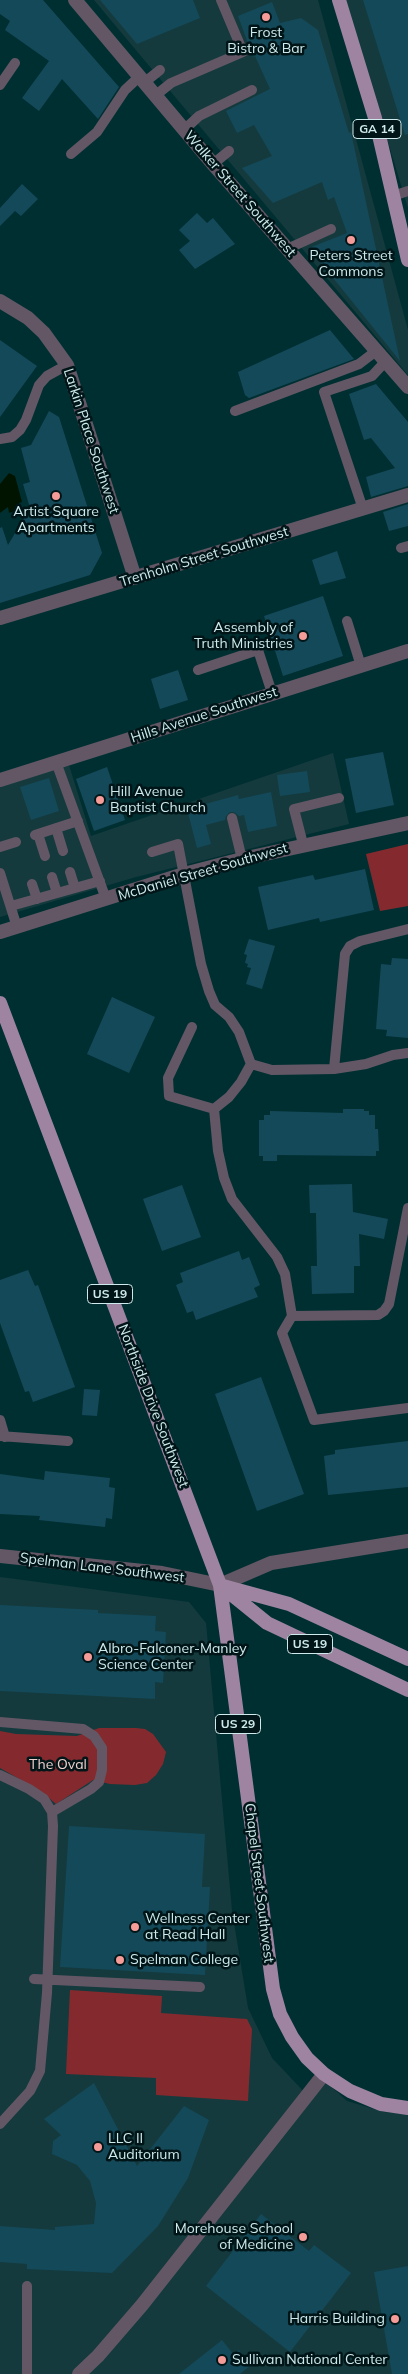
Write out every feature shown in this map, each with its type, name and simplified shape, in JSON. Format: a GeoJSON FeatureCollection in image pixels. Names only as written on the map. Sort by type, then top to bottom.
{"type":"FeatureCollection","features":[{"type":"Feature","properties":{"kind":"main road","name":"GA 14"},"geometry":{"type":"LineString","coordinates":[[339,0],[375,118],[408,260]]}},
{"type":"Feature","properties":{"kind":"main road","name":"Northside Drive Southwest"},"geometry":{"type":"LineString","coordinates":[[0,1003],[220,1585]]}},
{"type":"Feature","properties":{"kind":"main road","name":"US 19"},"geometry":{"type":"LineString","coordinates":[[220,1585],[289,1604],[408,1659]]}},
{"type":"Feature","properties":{"kind":"main road","name":"US 19"},"geometry":{"type":"LineString","coordinates":[[220,1585],[267,1623],[408,1690]]}},
{"type":"Feature","properties":{"kind":"main road","name":"Chapel Street Southwest"},"geometry":{"type":"LineString","coordinates":[[220,1585],[273,1989],[280,2014],[292,2037],[308,2058],[324,2074],[350,2091],[381,2104],[408,2108]]}},
{"type":"Feature","properties":{"kind":"street","name":"Walker Street Southwest"},"geometry":{"type":"LineString","coordinates":[[75,0],[184,130],[385,362],[408,386]]}},
{"type":"Feature","properties":{"kind":"street","name":"Larkin Place Southwest"},"geometry":{"type":"LineString","coordinates":[[0,301],[28,318],[44,332],[67,365],[135,578]]}},
{"type":"Feature","properties":{"kind":"street","name":"Trenholm Street Southwest"},"geometry":{"type":"LineString","coordinates":[[0,618],[408,495]]}},
{"type":"Feature","properties":{"kind":"street","name":"Hills Avenue Southwest"},"geometry":{"type":"LineString","coordinates":[[0,780],[408,651]]}},
{"type":"Feature","properties":{"kind":"street","name":"McDaniel Street Southwest"},"geometry":{"type":"LineString","coordinates":[[0,932],[184,874],[303,844],[408,823]]}},
{"type":"Feature","properties":{"kind":"street"},"geometry":{"type":"LineString","coordinates":[[220,1585],[271,1563],[408,1541]]}},
{"type":"Feature","properties":{"kind":"street","name":"Spelman Lane Southwest"},"geometry":{"type":"LineString","coordinates":[[0,1556],[162,1573],[220,1585]]}},
{"type":"Feature","properties":{"kind":"street"},"geometry":{"type":"LineString","coordinates":[[79,2374],[98,2356],[142,2305],[324,2074]]}},
{"type":"Feature","properties":{"kind":"lane"},"geometry":{"type":"LineString","coordinates":[[156,95],[171,83],[243,52],[221,0]]}},
{"type":"Feature","properties":{"kind":"lane"},"geometry":{"type":"LineString","coordinates":[[0,84],[15,63]]}},
{"type":"Feature","properties":{"kind":"lane"},"geometry":{"type":"LineString","coordinates":[[71,154],[97,132],[125,90],[160,70]]}},
{"type":"Feature","properties":{"kind":"lane"},"geometry":{"type":"LineString","coordinates":[[184,130],[199,116],[252,90]]}},
{"type":"Feature","properties":{"kind":"lane"},"geometry":{"type":"LineString","coordinates":[[214,164],[229,152]]}},
{"type":"Feature","properties":{"kind":"lane"},"geometry":{"type":"LineString","coordinates":[[393,196],[408,191]]}},
{"type":"Feature","properties":{"kind":"lane"},"geometry":{"type":"LineString","coordinates":[[288,249],[331,229]]}},
{"type":"Feature","properties":{"kind":"lane"},"geometry":{"type":"LineString","coordinates":[[235,411],[359,364],[376,351]]}},
{"type":"Feature","properties":{"kind":"lane"},"geometry":{"type":"LineString","coordinates":[[363,509],[324,392],[372,376],[385,362]]}},
{"type":"Feature","properties":{"kind":"lane"},"geometry":{"type":"LineString","coordinates":[[0,439],[12,438],[20,430],[26,420],[39,385],[47,376],[67,365]]}},
{"type":"Feature","properties":{"kind":"lane"},"geometry":{"type":"LineString","coordinates":[[347,621],[362,666]]}},
{"type":"Feature","properties":{"kind":"lane"},"geometry":{"type":"LineString","coordinates":[[198,670],[258,650],[272,693]]}},
{"type":"Feature","properties":{"kind":"lane"},"geometry":{"type":"LineString","coordinates":[[56,762],[106,899]]}},
{"type":"Feature","properties":{"kind":"lane"},"geometry":{"type":"LineString","coordinates":[[303,844],[294,809],[339,798]]}},
{"type":"Feature","properties":{"kind":"lane"},"geometry":{"type":"LineString","coordinates":[[232,818],[242,859]]}},
{"type":"Feature","properties":{"kind":"lane"},"geometry":{"type":"LineString","coordinates":[[45,856],[37,835],[78,821]]}},
{"type":"Feature","properties":{"kind":"lane"},"geometry":{"type":"LineString","coordinates":[[56,828],[63,851]]}},
{"type":"Feature","properties":{"kind":"lane"},"geometry":{"type":"LineString","coordinates":[[0,847],[16,842]]}},
{"type":"Feature","properties":{"kind":"lane"},"geometry":{"type":"LineString","coordinates":[[152,852],[178,844],[201,964],[209,990],[215,1006],[229,1017],[239,1032],[252,1064]]}},
{"type":"Feature","properties":{"kind":"lane"},"geometry":{"type":"LineString","coordinates":[[70,872],[75,888]]}},
{"type":"Feature","properties":{"kind":"lane"},"geometry":{"type":"LineString","coordinates":[[0,873],[17,927]]}},
{"type":"Feature","properties":{"kind":"lane"},"geometry":{"type":"LineString","coordinates":[[52,877],[57,893]]}},
{"type":"Feature","properties":{"kind":"lane"},"geometry":{"type":"LineString","coordinates":[[11,906],[100,881]]}},
{"type":"Feature","properties":{"kind":"lane"},"geometry":{"type":"LineString","coordinates":[[32,884],[37,899]]}},
{"type":"Feature","properties":{"kind":"lane"},"geometry":{"type":"LineString","coordinates":[[334,1069],[345,954],[350,946],[360,941],[408,929]]}},
{"type":"Feature","properties":{"kind":"lane"},"geometry":{"type":"LineString","coordinates":[[192,1027],[168,1078],[169,1096],[214,1109]]}},
{"type":"Feature","properties":{"kind":"lane"},"geometry":{"type":"LineString","coordinates":[[252,1064],[272,1070],[334,1069],[366,1064],[393,1055],[408,1053]]}},
{"type":"Feature","properties":{"kind":"lane"},"geometry":{"type":"LineString","coordinates":[[214,1109],[229,1097],[252,1064]]}},
{"type":"Feature","properties":{"kind":"lane"},"geometry":{"type":"LineString","coordinates":[[214,1109],[218,1151],[224,1178],[232,1198],[277,1257],[285,1274],[292,1316],[282,1332],[314,1420],[408,1408]]}},
{"type":"Feature","properties":{"kind":"lane"},"geometry":{"type":"LineString","coordinates":[[292,1316],[378,1315],[384,1311],[388,1304],[408,1208]]}},
{"type":"Feature","properties":{"kind":"lane"},"geometry":{"type":"LineString","coordinates":[[0,1420],[3,1437],[68,1442]]}},
{"type":"Feature","properties":{"kind":"lane"},"geometry":{"type":"LineString","coordinates":[[0,1722],[82,1729],[94,1736],[102,1748],[102,1770],[99,1782],[91,1790],[52,1812]]}},
{"type":"Feature","properties":{"kind":"lane"},"geometry":{"type":"LineString","coordinates":[[0,1775],[29,1789],[44,1799],[52,1812],[53,1841],[40,2071],[30,2091],[0,2124]]}},
{"type":"Feature","properties":{"kind":"lane"},"geometry":{"type":"LineString","coordinates":[[34,1979],[200,1987]]}},
{"type":"Feature","properties":{"kind":"lane"},"geometry":{"type":"LineString","coordinates":[[27,2286],[27,2374]]}},
{"type":"Feature","properties":{"kind":"shaded area"},"geometry":{"type":"Polygon","coordinates":[[[94,0],[318,0],[408,330],[408,375],[94,0]]]}},
{"type":"Feature","properties":{"kind":"shaded area"},"geometry":{"type":"Polygon","coordinates":[[[345,0],[408,0],[408,208],[345,0]]]}},
{"type":"Feature","properties":{"kind":"shaded area"},"geometry":{"type":"Polygon","coordinates":[[[9,473],[15,476],[22,502],[19,503],[21,509],[9,513],[8,507],[0,513],[0,484],[9,473]]]}},
{"type":"Feature","properties":{"kind":"shaded area"},"geometry":{"type":"Polygon","coordinates":[[[333,753],[349,824],[136,877],[0,917],[0,787],[69,765],[91,836],[333,753]]]}},
{"type":"Feature","properties":{"kind":"shaded area","name":"Spelman College"},"geometry":{"type":"Polygon","coordinates":[[[0,1577],[189,1602],[206,1623],[232,1911],[248,2008],[272,2058],[307,2095],[79,2374],[0,2374],[0,1577]]]}},
{"type":"Feature","properties":{"kind":"shaded area","name":"Morehouse School of Medicine"},"geometry":{"type":"Polygon","coordinates":[[[325,2081],[347,2101],[384,2112],[408,2114],[408,2374],[84,2374],[325,2081]]]}},
{"type":"Feature","properties":{"kind":"green space"},"geometry":{"type":"Polygon","coordinates":[[[408,844],[408,906],[380,911],[366,854],[408,844]]]}},
{"type":"Feature","properties":{"kind":"green space","name":"The Oval"},"geometry":{"type":"Polygon","coordinates":[[[99,1728],[145,1729],[153,1734],[166,1752],[163,1764],[156,1775],[147,1783],[135,1785],[110,1784],[93,1780],[56,1804],[42,1792],[0,1768],[0,1731],[16,1734],[77,1736],[99,1728]]]}},
{"type":"Feature","properties":{"kind":"green space"},"geometry":{"type":"Polygon","coordinates":[[[70,1990],[162,1996],[161,2013],[247,2019],[252,2029],[248,2101],[156,2095],[156,2078],[66,2074],[70,1990]]]}},
{"type":"Feature","properties":{"kind":"building"},"geometry":{"type":"Polygon","coordinates":[[[0,0],[43,0],[119,87],[98,119],[62,79],[39,111],[22,98],[49,61],[5,30],[10,21],[0,14],[0,0]]]}},
{"type":"Feature","properties":{"kind":"building"},"geometry":{"type":"Polygon","coordinates":[[[100,0],[193,0],[200,18],[137,44],[100,0]]]}},
{"type":"Feature","properties":{"kind":"building"},"geometry":{"type":"Polygon","coordinates":[[[363,0],[408,0],[408,134],[405,135],[363,0]]]}},
{"type":"Feature","properties":{"kind":"building"},"geometry":{"type":"Polygon","coordinates":[[[272,2],[280,23],[301,18],[318,30],[349,133],[351,132],[400,361],[309,248],[347,233],[334,197],[328,200],[322,182],[273,203],[242,168],[272,156],[254,125],[237,133],[226,111],[270,89],[255,56],[253,57],[238,16],[272,2]]]}},
{"type":"Feature","properties":{"kind":"building"},"geometry":{"type":"Polygon","coordinates":[[[22,184],[38,199],[21,216],[15,211],[0,226],[0,208],[22,184]]]}},
{"type":"Feature","properties":{"kind":"building"},"geometry":{"type":"Polygon","coordinates":[[[197,213],[207,223],[213,218],[235,244],[195,269],[179,250],[190,241],[179,230],[197,213]]]}},
{"type":"Feature","properties":{"kind":"building"},"geometry":{"type":"Polygon","coordinates":[[[330,330],[354,359],[249,398],[245,395],[238,372],[330,330]]]}},
{"type":"Feature","properties":{"kind":"building"},"geometry":{"type":"Polygon","coordinates":[[[0,340],[37,366],[0,417],[0,340]]]}},
{"type":"Feature","properties":{"kind":"building"},"geometry":{"type":"Polygon","coordinates":[[[376,384],[408,422],[408,486],[371,497],[366,477],[395,468],[371,438],[364,440],[349,394],[376,384]]]}},
{"type":"Feature","properties":{"kind":"building","name":"Artist Square Apartments"},"geometry":{"type":"Polygon","coordinates":[[[49,411],[59,417],[102,553],[90,575],[0,603],[0,528],[2,527],[8,545],[30,508],[23,484],[30,482],[21,448],[31,445],[49,411]]]}},
{"type":"Feature","properties":{"kind":"building"},"geometry":{"type":"Polygon","coordinates":[[[408,504],[408,526],[389,531],[383,512],[408,504]]]}},
{"type":"Feature","properties":{"kind":"building"},"geometry":{"type":"Polygon","coordinates":[[[337,551],[346,578],[320,585],[312,560],[337,551]]]}},
{"type":"Feature","properties":{"kind":"building","name":"Assembly of Truth Ministries"},"geometry":{"type":"Polygon","coordinates":[[[323,596],[343,656],[283,676],[264,616],[323,596]]]}},
{"type":"Feature","properties":{"kind":"building"},"geometry":{"type":"Polygon","coordinates":[[[178,670],[188,700],[160,709],[151,679],[178,670]]]}},
{"type":"Feature","properties":{"kind":"building"},"geometry":{"type":"Polygon","coordinates":[[[383,752],[394,805],[356,813],[345,759],[383,752]]]}},
{"type":"Feature","properties":{"kind":"building","name":"Hill Avenue Baptist Church"},"geometry":{"type":"Polygon","coordinates":[[[107,767],[125,820],[94,831],[76,779],[107,767]]]}},
{"type":"Feature","properties":{"kind":"building"},"geometry":{"type":"Polygon","coordinates":[[[307,771],[310,792],[280,796],[277,775],[307,771]]]}},
{"type":"Feature","properties":{"kind":"building"},"geometry":{"type":"Polygon","coordinates":[[[49,778],[59,811],[31,820],[20,787],[49,778]]]}},
{"type":"Feature","properties":{"kind":"building"},"geometry":{"type":"Polygon","coordinates":[[[271,792],[277,826],[248,832],[244,815],[239,816],[234,812],[230,812],[225,820],[206,825],[211,844],[197,848],[187,809],[238,795],[239,799],[271,792]]]}},
{"type":"Feature","properties":{"kind":"building"},"geometry":{"type":"Polygon","coordinates":[[[365,869],[374,910],[320,922],[319,918],[268,930],[258,887],[313,875],[315,880],[365,869]]]}},
{"type":"Feature","properties":{"kind":"building"},"geometry":{"type":"Polygon","coordinates":[[[249,939],[275,946],[262,989],[246,984],[251,968],[247,967],[248,964],[245,963],[247,955],[244,954],[249,939]]]}},
{"type":"Feature","properties":{"kind":"building"},"geometry":{"type":"Polygon","coordinates":[[[392,958],[408,959],[408,1038],[386,1036],[387,1030],[376,1029],[381,964],[391,965],[392,958]]]}},
{"type":"Feature","properties":{"kind":"building"},"geometry":{"type":"Polygon","coordinates":[[[112,997],[155,1017],[129,1073],[87,1054],[112,997]]]}},
{"type":"Feature","properties":{"kind":"building"},"geometry":{"type":"Polygon","coordinates":[[[343,1109],[364,1109],[364,1111],[369,1111],[369,1115],[375,1115],[375,1129],[378,1129],[379,1151],[376,1151],[376,1156],[277,1155],[277,1161],[263,1161],[263,1156],[259,1156],[259,1120],[264,1120],[264,1115],[270,1115],[270,1111],[343,1113],[343,1109]]]}},
{"type":"Feature","properties":{"kind":"building"},"geometry":{"type":"Polygon","coordinates":[[[352,1184],[353,1212],[388,1219],[384,1239],[359,1234],[360,1266],[354,1266],[354,1293],[312,1294],[311,1266],[317,1266],[316,1213],[310,1213],[309,1185],[352,1184]]]}},
{"type":"Feature","properties":{"kind":"building"},"geometry":{"type":"Polygon","coordinates":[[[182,1185],[201,1237],[162,1251],[143,1199],[182,1185]]]}},
{"type":"Feature","properties":{"kind":"building"},"geometry":{"type":"Polygon","coordinates":[[[239,1251],[242,1260],[249,1257],[260,1285],[254,1288],[258,1297],[196,1320],[193,1311],[187,1313],[176,1285],[183,1282],[180,1273],[239,1251]]]}},
{"type":"Feature","properties":{"kind":"building"},"geometry":{"type":"Polygon","coordinates":[[[28,1270],[35,1286],[38,1285],[75,1387],[33,1402],[29,1391],[25,1392],[0,1323],[0,1280],[28,1270]]]}},
{"type":"Feature","properties":{"kind":"building"},"geometry":{"type":"Polygon","coordinates":[[[261,1377],[304,1494],[257,1511],[215,1394],[261,1377]]]}},
{"type":"Feature","properties":{"kind":"building"},"geometry":{"type":"Polygon","coordinates":[[[84,1389],[100,1390],[97,1416],[82,1415],[84,1389]]]}},
{"type":"Feature","properties":{"kind":"building"},"geometry":{"type":"Polygon","coordinates":[[[408,1441],[408,1487],[328,1495],[324,1456],[335,1454],[335,1450],[408,1441]]]}},
{"type":"Feature","properties":{"kind":"building"},"geometry":{"type":"Polygon","coordinates":[[[45,1471],[110,1478],[109,1487],[115,1488],[112,1519],[106,1518],[105,1527],[39,1520],[40,1516],[0,1514],[0,1474],[44,1480],[45,1471]]]}},
{"type":"Feature","properties":{"kind":"building","name":"Albro-Falconer-Manley Science Center"},"geometry":{"type":"Polygon","coordinates":[[[0,1605],[98,1610],[98,1613],[156,1616],[155,1631],[166,1632],[163,1683],[155,1682],[155,1699],[0,1691],[0,1605]]]}},
{"type":"Feature","properties":{"kind":"building","name":"Wellness Center at Read Hall"},"geometry":{"type":"Polygon","coordinates":[[[69,1826],[205,1834],[202,1887],[210,1887],[205,1975],[60,1967],[69,1826]]]}},
{"type":"Feature","properties":{"kind":"building"},"geometry":{"type":"Polygon","coordinates":[[[94,2083],[137,2166],[184,2106],[209,2120],[188,2178],[158,2226],[112,2273],[27,2269],[27,2264],[0,2262],[0,2226],[55,2230],[55,2227],[94,2224],[96,2203],[90,2181],[77,2165],[52,2154],[53,2141],[61,2135],[44,2119],[94,2083]]]}},
{"type":"Feature","properties":{"kind":"building"},"geometry":{"type":"Polygon","coordinates":[[[261,2214],[309,2251],[314,2245],[351,2273],[290,2352],[206,2286],[261,2214]]]}},
{"type":"Feature","properties":{"kind":"building","name":"Harris Building"},"geometry":{"type":"Polygon","coordinates":[[[408,2266],[408,2374],[392,2374],[374,2272],[408,2266]]]}},
{"type":"Feature","properties":{"kind":"building","name":"Sullivan National Center"},"geometry":{"type":"Polygon","coordinates":[[[222,2340],[234,2355],[239,2350],[251,2365],[240,2374],[179,2374],[222,2340]]]}},
{"type":"Feature","properties":{"kind":"place","name":"Frost Bistro & Bar"},"geometry":{"type":"Point","coordinates":[266,17]}},
{"type":"Feature","properties":{"kind":"place","name":"Peters Street Commons"},"geometry":{"type":"Point","coordinates":[351,240]}},
{"type":"Feature","properties":{"kind":"place","name":"Artist Square Apartments"},"geometry":{"type":"Point","coordinates":[56,496]}},
{"type":"Feature","properties":{"kind":"place","name":"Assembly of Truth Ministries"},"geometry":{"type":"Point","coordinates":[303,636]}},
{"type":"Feature","properties":{"kind":"place","name":"Hill Avenue Baptist Church"},"geometry":{"type":"Point","coordinates":[100,800]}},
{"type":"Feature","properties":{"kind":"place","name":"Albro-Falconer-Manley Science Center"},"geometry":{"type":"Point","coordinates":[88,1657]}},
{"type":"Feature","properties":{"kind":"place","name":"Wellness Center at Read Hall"},"geometry":{"type":"Point","coordinates":[135,1927]}},
{"type":"Feature","properties":{"kind":"place","name":"Spelman College"},"geometry":{"type":"Point","coordinates":[120,1960]}},
{"type":"Feature","properties":{"kind":"place","name":"LLC II Auditorium"},"geometry":{"type":"Point","coordinates":[98,2147]}},
{"type":"Feature","properties":{"kind":"place","name":"Morehouse School of Medicine"},"geometry":{"type":"Point","coordinates":[303,2237]}},
{"type":"Feature","properties":{"kind":"place","name":"Harris Building"},"geometry":{"type":"Point","coordinates":[395,2319]}},
{"type":"Feature","properties":{"kind":"place","name":"Sullivan National Center"},"geometry":{"type":"Point","coordinates":[222,2360]}}]}
